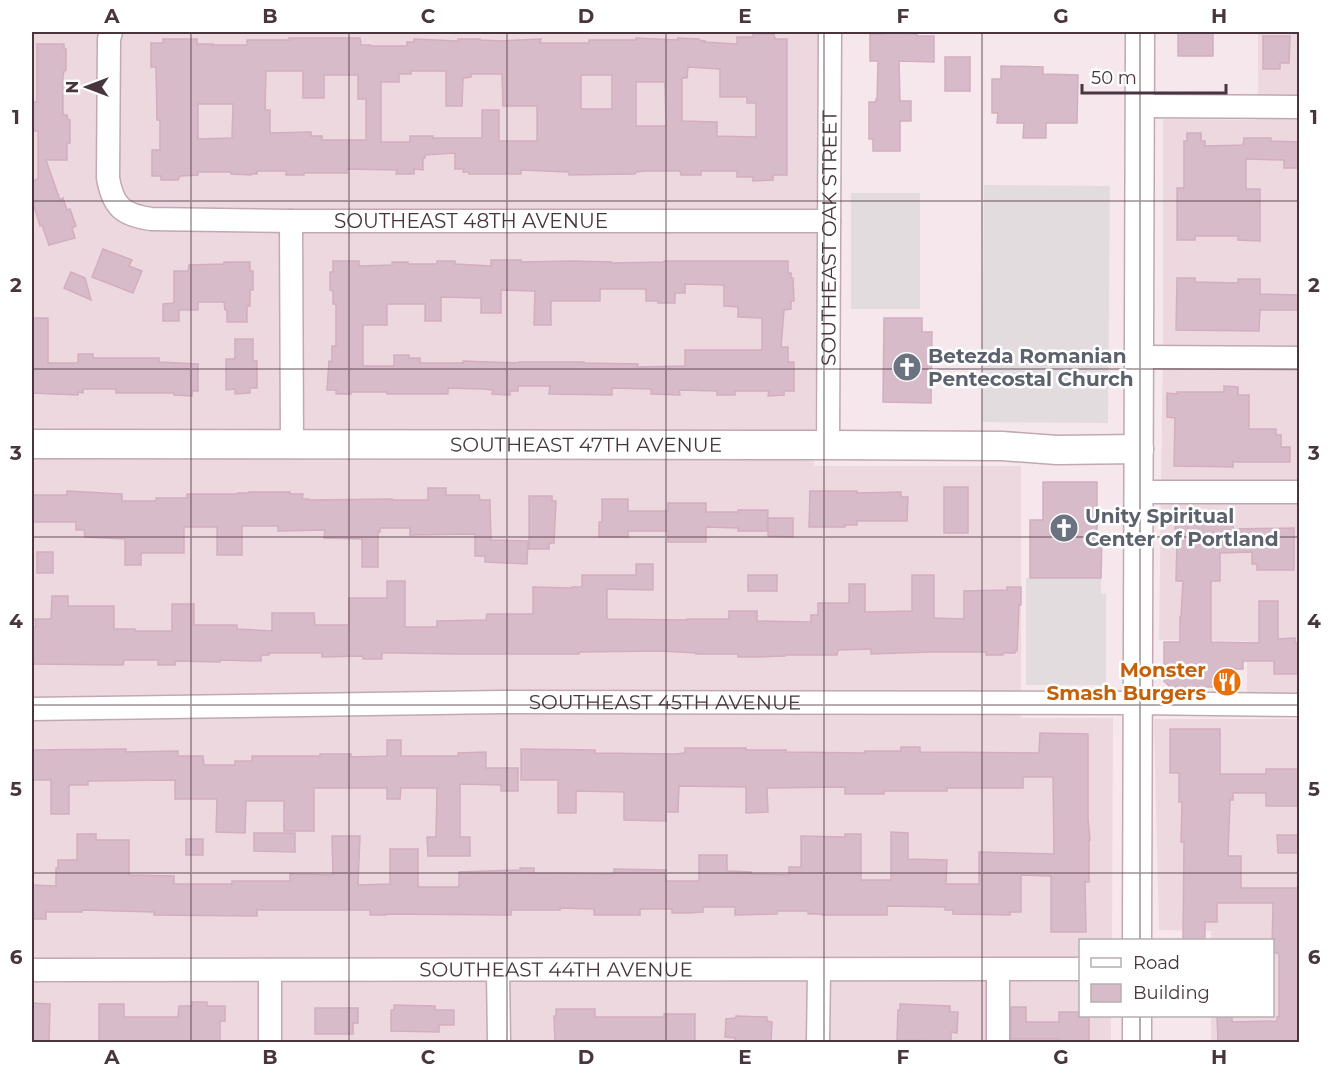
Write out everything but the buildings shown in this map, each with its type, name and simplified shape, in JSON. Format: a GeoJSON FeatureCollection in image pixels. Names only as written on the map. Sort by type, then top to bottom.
{"type":"FeatureCollection","features":[{"type":"Feature","properties":{"kind":"street","name":"SOUTHEAST 48TH AVENUE"},"geometry":{"type":"LineString","coordinates":[[111,32],[109,39],[108,178],[111,192],[119,206],[132,216],[151,219],[291,221],[829,221]]}},
{"type":"Feature","properties":{"kind":"street","name":"SOUTHEAST OAK STREET"},"geometry":{"type":"LineString","coordinates":[[828,445],[830,32]]}},
{"type":"Feature","properties":{"kind":"street"},"geometry":{"type":"LineString","coordinates":[[1137,939],[1140,32]]}},
{"type":"Feature","properties":{"kind":"street"},"geometry":{"type":"LineString","coordinates":[[1140,106],[1299,107]]}},
{"type":"Feature","properties":{"kind":"street"},"geometry":{"type":"LineString","coordinates":[[291,221],[292,444]]}},
{"type":"Feature","properties":{"kind":"street"},"geometry":{"type":"LineString","coordinates":[[1139,357],[1299,358]]}},
{"type":"Feature","properties":{"kind":"street","name":"SOUTHEAST 47TH AVENUE"},"geometry":{"type":"LineString","coordinates":[[32,444],[828,445],[1002,446],[1057,450],[1139,449]]}},
{"type":"Feature","properties":{"kind":"street"},"geometry":{"type":"LineString","coordinates":[[1139,492],[1299,492]]}},
{"type":"Feature","properties":{"kind":"street","name":"SOUTHEAST 45TH AVENUE"},"geometry":{"type":"LineString","coordinates":[[32,709],[502,702],[1299,705]]}},
{"type":"Feature","properties":{"kind":"street"},"geometry":{"type":"LineString","coordinates":[[819,969],[819,1042]]}},
{"type":"Feature","properties":{"kind":"street"},"geometry":{"type":"LineString","coordinates":[[998,969],[998,1042]]}},
{"type":"Feature","properties":{"kind":"street","name":"SOUTHEAST 44TH AVENUE"},"geometry":{"type":"LineString","coordinates":[[32,970],[1079,969]]}},
{"type":"Feature","properties":{"kind":"street"},"geometry":{"type":"LineString","coordinates":[[270,970],[270,1042]]}},
{"type":"Feature","properties":{"kind":"street"},"geometry":{"type":"LineString","coordinates":[[498,970],[499,1042]]}},
{"type":"Feature","properties":{"kind":"street"},"geometry":{"type":"LineString","coordinates":[[1137,1017],[1137,1042]]}},
{"type":"Feature","properties":{"kind":"shaded area"},"geometry":{"type":"Polygon","coordinates":[[[32,32],[824,32],[814,466],[1021,466],[1021,718],[1113,718],[1112,939],[1079,939],[1079,1017],[1111,1017],[1111,1042],[32,1042],[32,32]]]}},
{"type":"Feature","properties":{"kind":"shaded area"},"geometry":{"type":"Polygon","coordinates":[[[1258,32],[1299,32],[1299,693],[1247,693],[1247,641],[1159,640],[1163,119],[1256,120],[1258,32]]]}},
{"type":"Feature","properties":{"kind":"shaded area"},"geometry":{"type":"Polygon","coordinates":[[[984,185],[1110,186],[1108,423],[982,422],[984,185]]]}},
{"type":"Feature","properties":{"kind":"shaded area"},"geometry":{"type":"Polygon","coordinates":[[[851,193],[920,193],[920,309],[851,309],[851,193]]]}},
{"type":"Feature","properties":{"kind":"shaded area"},"geometry":{"type":"Polygon","coordinates":[[[1026,578],[1101,578],[1101,593],[1106,594],[1106,685],[1026,685],[1026,578]]]}},
{"type":"Feature","properties":{"kind":"shaded area"},"geometry":{"type":"Polygon","coordinates":[[[1154,719],[1299,719],[1299,1042],[1211,1042],[1211,1017],[1274,1017],[1274,939],[1211,939],[1211,931],[1159,930],[1154,719]]]}},
{"type":"Feature","properties":{"kind":"place","name":"Betezda Romanian Pentecostal Church"},"geometry":{"type":"Point","coordinates":[907,367]}},
{"type":"Feature","properties":{"kind":"place","name":"Unity Spiritual Center of Portland"},"geometry":{"type":"Point","coordinates":[1064,528]}},
{"type":"Feature","properties":{"kind":"place","name":"Monster Smash Burgers"},"geometry":{"type":"Point","coordinates":[1227,682]}}]}
